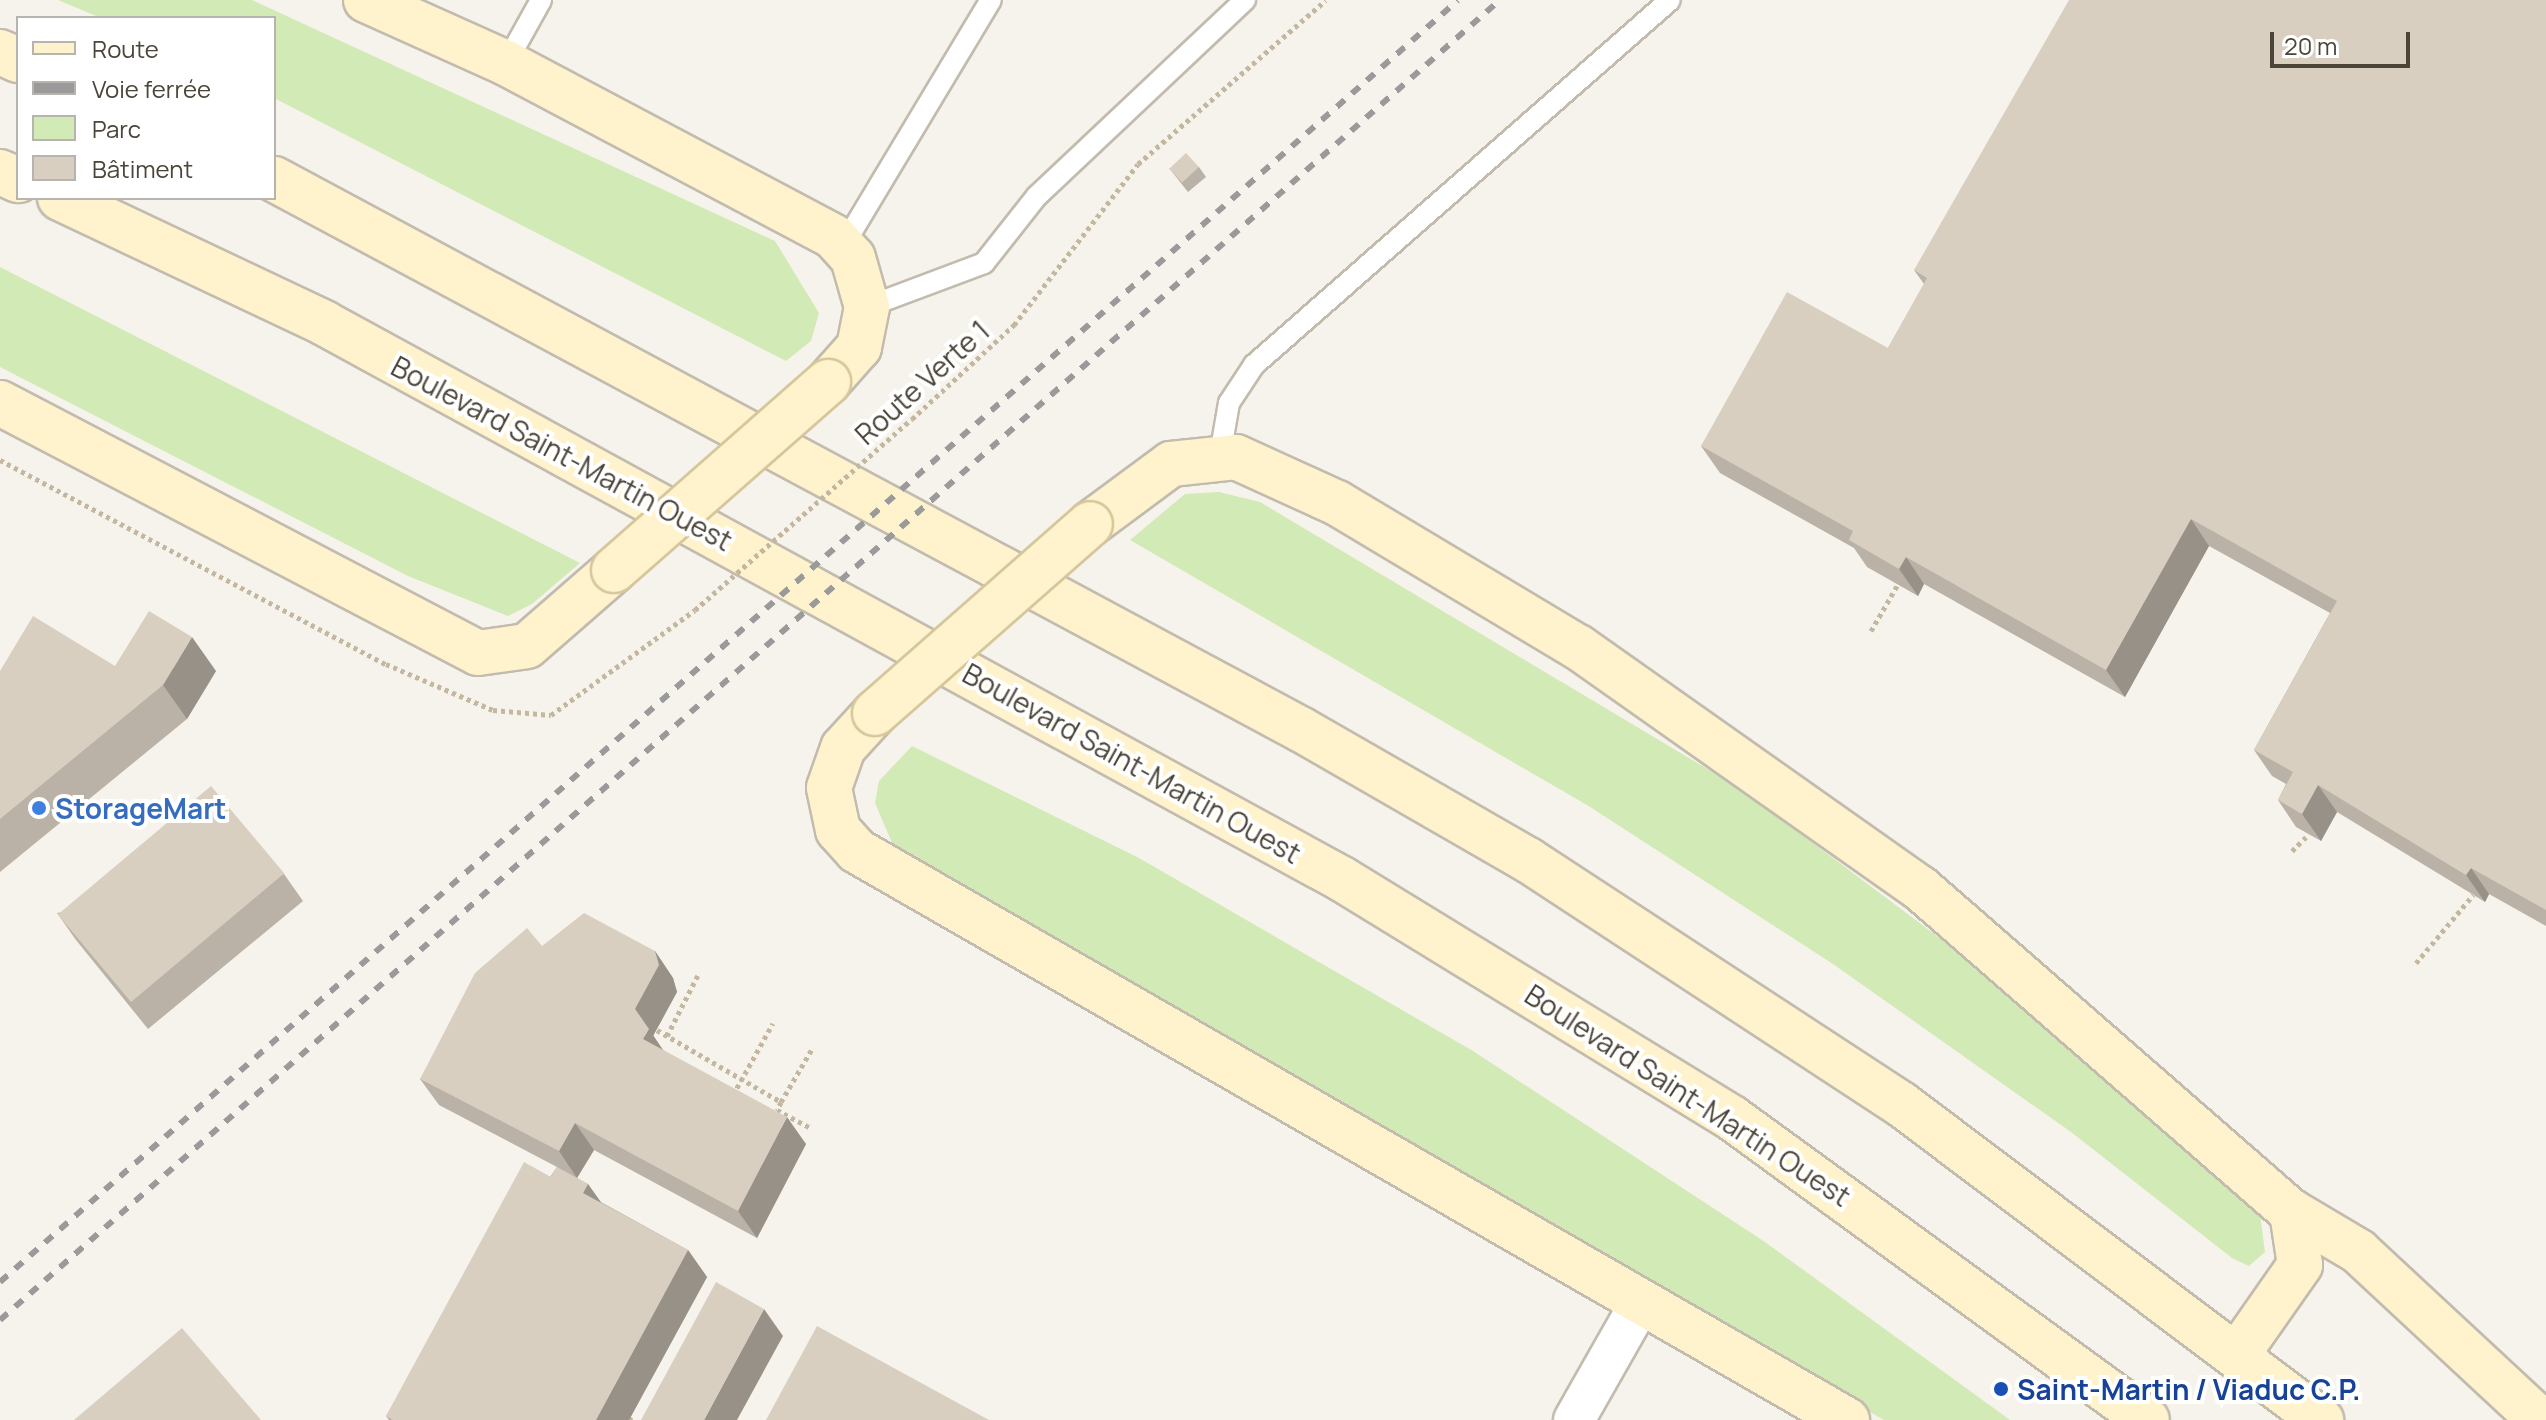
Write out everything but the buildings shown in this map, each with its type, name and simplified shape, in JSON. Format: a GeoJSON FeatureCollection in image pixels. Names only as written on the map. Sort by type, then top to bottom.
{"type":"FeatureCollection","features":[{"type":"Feature","properties":{"kind":"main road"},"geometry":{"type":"LineString","coordinates":[[0,403],[478,653],[527,646],[828,382],[859,347],[867,307],[860,274],[843,246],[795,210],[506,63],[366,0]]}},
{"type":"Feature","properties":{"kind":"main road"},"geometry":{"type":"LineString","coordinates":[[276,180],[1302,730],[1528,860],[1901,1104],[2321,1420]]}},
{"type":"Feature","properties":{"kind":"main road","name":"Boulevard Saint-Martin Ouest"},"geometry":{"type":"LineString","coordinates":[[64,200],[324,323],[544,440],[1355,886],[1732,1118],[2147,1420]]}},
{"type":"Feature","properties":{"kind":"main road"},"geometry":{"type":"LineString","coordinates":[[1847,1420],[857,851],[838,830],[829,788],[843,748],[875,713],[1090,524],[1171,464],[1220,455],[1268,467],[1395,536],[1753,765],[1970,928],[2292,1212],[2358,1251],[2540,1420]]}},
{"type":"Feature","properties":{"kind":"main road"},"geometry":{"type":"LineString","coordinates":[[2237,1355],[2300,1265],[2292,1212]]}},
{"type":"Feature","properties":{"kind":"street"},"geometry":{"type":"LineString","coordinates":[[1574,1420],[1641,1302]]}},
{"type":"Feature","properties":{"kind":"lane"},"geometry":{"type":"LineString","coordinates":[[506,63],[541,0]]}},
{"type":"Feature","properties":{"kind":"lane"},"geometry":{"type":"LineString","coordinates":[[843,246],[991,0]]}},
{"type":"Feature","properties":{"kind":"lane"},"geometry":{"type":"LineString","coordinates":[[867,307],[984,263],[1037,196],[1245,0]]}},
{"type":"Feature","properties":{"kind":"lane"},"geometry":{"type":"LineString","coordinates":[[1220,455],[1229,403],[1254,365],[1670,0]]}},
{"type":"Feature","properties":{"kind":"path","name":"Route Verte 1"},"geometry":{"type":"LineString","coordinates":[[493,710],[551,715],[695,610],[1014,325],[1138,164],[1326,0]]}},
{"type":"Feature","properties":{"kind":"path"},"geometry":{"type":"LineString","coordinates":[[0,460],[409,676],[493,710],[496,702]]}},
{"type":"Feature","properties":{"kind":"path"},"geometry":{"type":"LineString","coordinates":[[1871,631],[1898,584]]}},
{"type":"Feature","properties":{"kind":"path"},"geometry":{"type":"LineString","coordinates":[[2292,851],[2309,834]]}},
{"type":"Feature","properties":{"kind":"path"},"geometry":{"type":"LineString","coordinates":[[2416,963],[2473,895]]}},
{"type":"Feature","properties":{"kind":"path"},"geometry":{"type":"LineString","coordinates":[[667,1036],[698,975]]}},
{"type":"Feature","properties":{"kind":"path"},"geometry":{"type":"LineString","coordinates":[[729,1102],[773,1023]]}},
{"type":"Feature","properties":{"kind":"path"},"geometry":{"type":"LineString","coordinates":[[657,1030],[781,1102]]}},
{"type":"Feature","properties":{"kind":"path"},"geometry":{"type":"LineString","coordinates":[[811,1128],[777,1110],[813,1047]]}},
{"type":"Feature","properties":{"kind":"green space"},"geometry":{"type":"Polygon","coordinates":[[[58,0],[252,0],[775,241],[819,313],[811,341],[786,361],[276,99],[276,16],[96,16],[58,0]]]}},
{"type":"Feature","properties":{"kind":"green space"},"geometry":{"type":"Polygon","coordinates":[[[0,267],[580,563],[532,604],[508,616],[408,576],[0,367],[0,267]]]}},
{"type":"Feature","properties":{"kind":"green space"},"geometry":{"type":"Polygon","coordinates":[[[1219,492],[1260,502],[1741,789],[1957,951],[2260,1214],[2265,1252],[2249,1266],[2232,1258],[2071,1132],[1833,964],[1587,805],[1130,540],[1185,494],[1219,492]]]}},
{"type":"Feature","properties":{"kind":"green space"},"geometry":{"type":"Polygon","coordinates":[[[912,746],[1139,858],[1473,1051],[1765,1242],[2010,1420],[1884,1420],[895,850],[875,803],[879,781],[912,746]]]}},
{"type":"Feature","properties":{"kind":"railway"},"geometry":{"type":"LineString","coordinates":[[0,1282],[1458,0]]}},
{"type":"Feature","properties":{"kind":"railway"},"geometry":{"type":"LineString","coordinates":[[0,1320],[1500,0]]}},
{"type":"Feature","properties":{"kind":"place","name":"StorageMart"},"geometry":{"type":"Point","coordinates":[39,808]}},
{"type":"Feature","properties":{"kind":"place","name":"Saint-Martin / Viaduc C.P."},"geometry":{"type":"Point","coordinates":[2001,1389]}}]}
